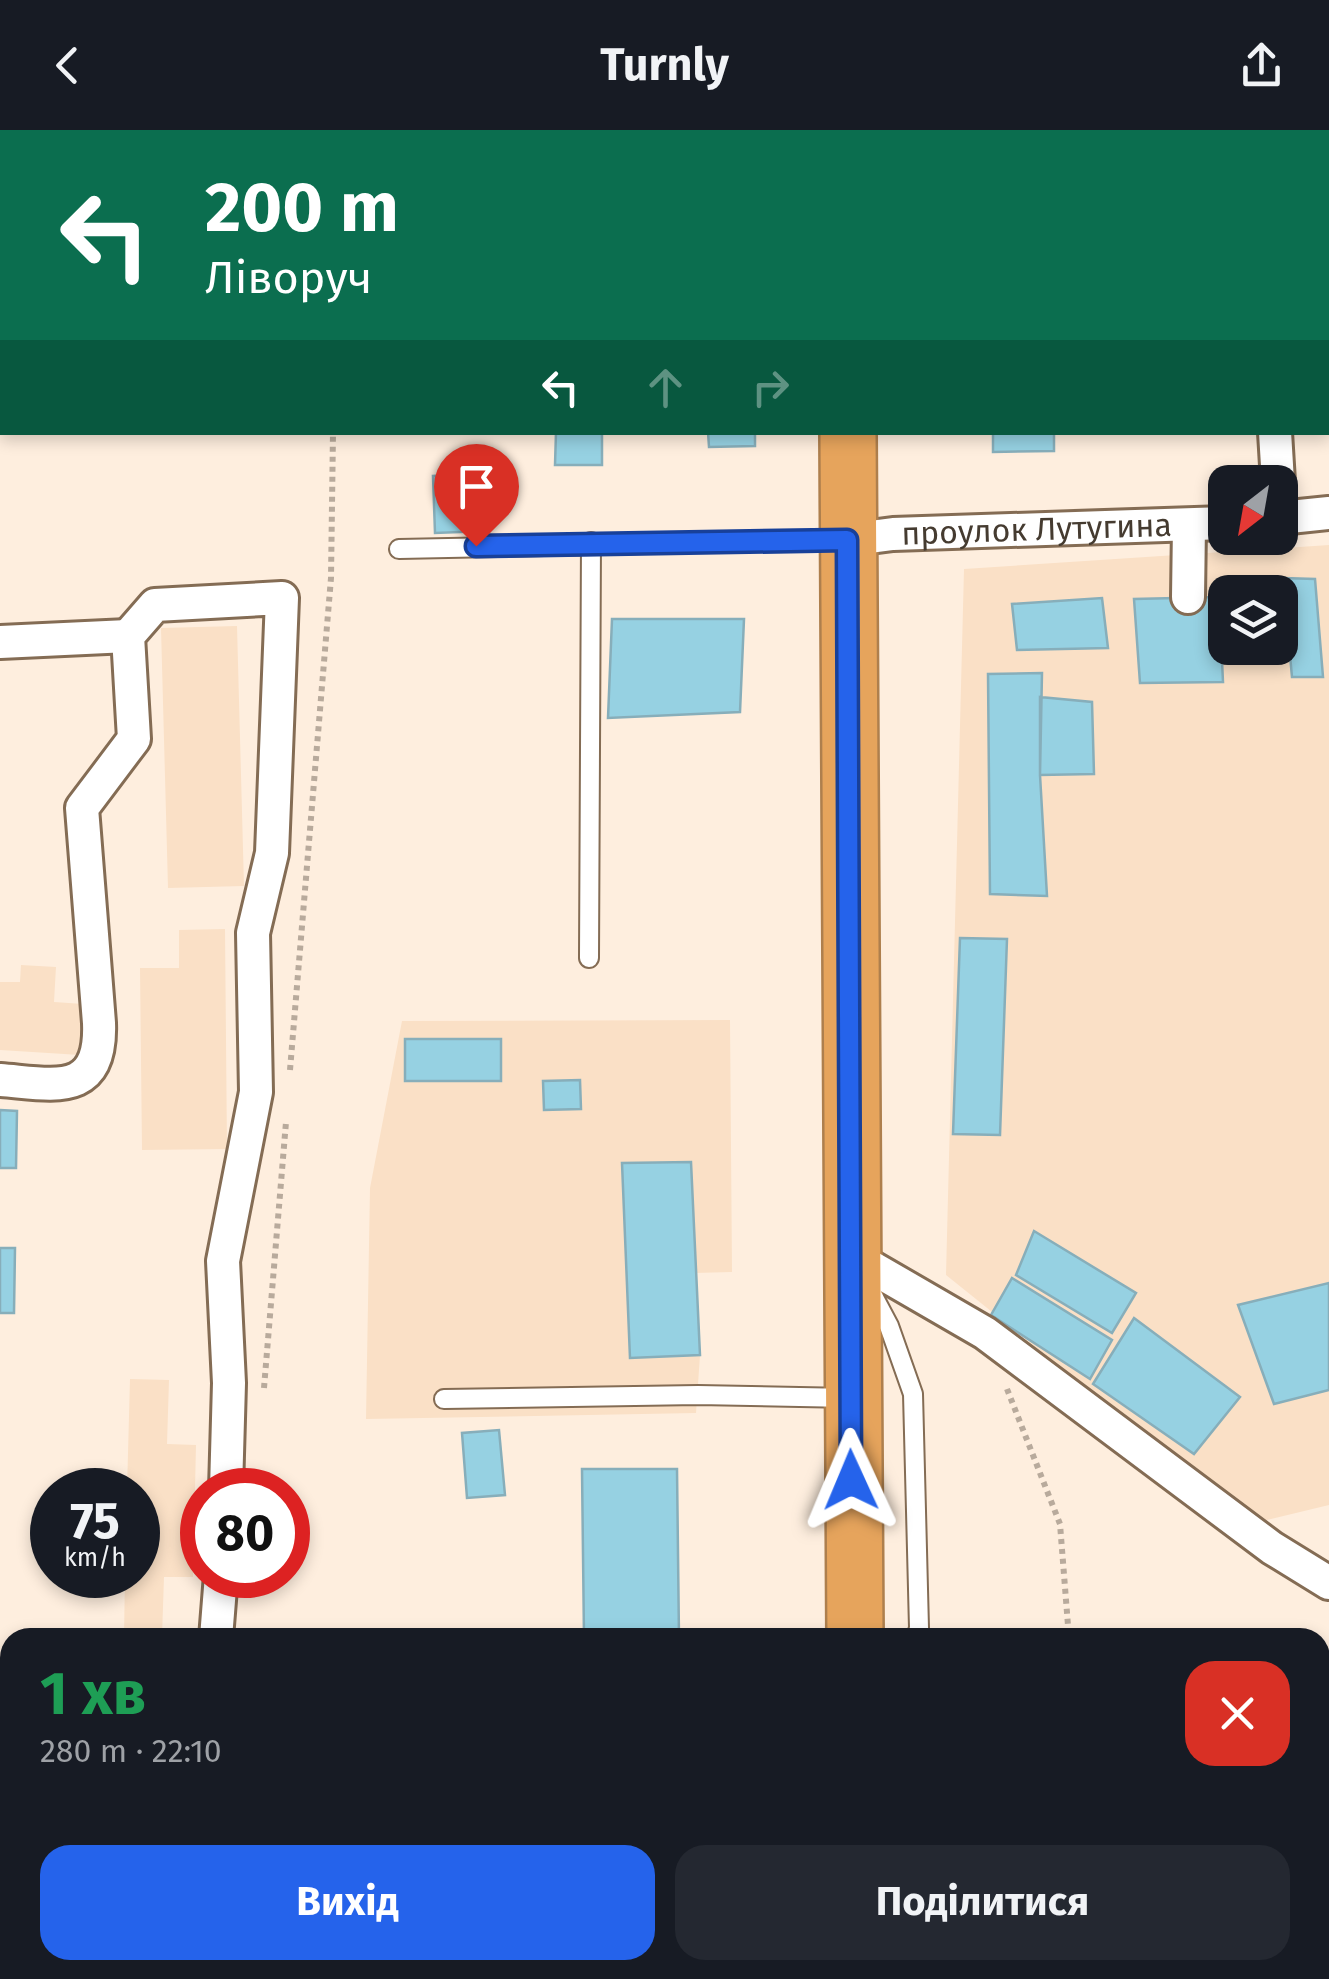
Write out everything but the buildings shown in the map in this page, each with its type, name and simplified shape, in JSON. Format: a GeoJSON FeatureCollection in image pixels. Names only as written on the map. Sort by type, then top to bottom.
{"type":"FeatureCollection","features":[{"type":"Feature","properties":{"kind":"highway"},"geometry":{"type":"LineString","coordinates":[[848,435],[854,1628]]}},
{"type":"Feature","properties":{"kind":"street"},"geometry":{"type":"LineString","coordinates":[[1275,435],[1277,465]]}},
{"type":"Feature","properties":{"kind":"street"},"geometry":{"type":"LineString","coordinates":[[1298,517],[1329,514]]}},
{"type":"Feature","properties":{"kind":"street","name":"проулок Лутугина"},"geometry":{"type":"LineString","coordinates":[[847,540],[893,534],[1208,524]]}},
{"type":"Feature","properties":{"kind":"street"},"geometry":{"type":"LineString","coordinates":[[1188,598],[1189,526]]}},
{"type":"Feature","properties":{"kind":"street"},"geometry":{"type":"LineString","coordinates":[[0,1080],[60,1086],[89,1070],[97,1054],[82,808],[134,739],[128,636],[155,605],[282,598],[272,853],[253,933],[256,1092],[223,1261],[229,1383],[227,1468]]}},
{"type":"Feature","properties":{"kind":"street"},"geometry":{"type":"LineString","coordinates":[[0,642],[128,636]]}},
{"type":"Feature","properties":{"kind":"street"},"geometry":{"type":"LineString","coordinates":[[852,1256],[985,1333],[1272,1548],[1329,1583]]}},
{"type":"Feature","properties":{"kind":"street"},"geometry":{"type":"LineString","coordinates":[[217,1628],[219,1598]]}},
{"type":"Feature","properties":{"kind":"lane"},"geometry":{"type":"LineString","coordinates":[[399,549],[592,542],[847,540]]}},
{"type":"Feature","properties":{"kind":"lane"},"geometry":{"type":"LineString","coordinates":[[589,958],[592,542]]}},
{"type":"Feature","properties":{"kind":"lane"},"geometry":{"type":"LineString","coordinates":[[852,1256],[889,1326],[913,1394],[920,1628]]}},
{"type":"Feature","properties":{"kind":"lane"},"geometry":{"type":"LineString","coordinates":[[444,1399],[698,1394],[851,1398]]}},
{"type":"Feature","properties":{"kind":"path"},"geometry":{"type":"LineString","coordinates":[[290,1074],[331,578],[332,435]]}},
{"type":"Feature","properties":{"kind":"path"},"geometry":{"type":"LineString","coordinates":[[264,1391],[286,1113]]}},
{"type":"Feature","properties":{"kind":"path"},"geometry":{"type":"LineString","coordinates":[[985,1333],[1060,1524],[1067,1628]]}},
{"type":"Feature","properties":{"kind":"shaded area"},"geometry":{"type":"Polygon","coordinates":[[[1329,545],[1329,1505],[1255,1523],[946,1275],[964,569],[1208,553],[1298,555],[1298,547],[1329,545]]]}},
{"type":"Feature","properties":{"kind":"shaded area"},"geometry":{"type":"Polygon","coordinates":[[[237,626],[244,886],[168,888],[161,628],[237,626]]]}},
{"type":"Feature","properties":{"kind":"shaded area"},"geometry":{"type":"Polygon","coordinates":[[[225,929],[227,1149],[142,1150],[140,968],[179,968],[179,930],[225,929]]]}},
{"type":"Feature","properties":{"kind":"shaded area"},"geometry":{"type":"Polygon","coordinates":[[[21,965],[56,967],[54,1002],[83,1004],[80,1055],[0,1050],[0,982],[20,982],[21,965]]]}},
{"type":"Feature","properties":{"kind":"shaded area"},"geometry":{"type":"Polygon","coordinates":[[[730,1020],[732,1272],[694,1273],[700,1355],[696,1413],[366,1419],[370,1188],[402,1021],[730,1020]]]}},
{"type":"Feature","properties":{"kind":"shaded area"},"geometry":{"type":"Polygon","coordinates":[[[130,1379],[169,1380],[167,1444],[196,1445],[195,1468],[180,1468],[180,1577],[164,1577],[162,1628],[124,1628],[125,1598],[160,1598],[160,1468],[128,1468],[130,1379]]]}},
{"type":"Feature","properties":{"kind":"route"},"geometry":{"type":"LineString","coordinates":[[476,546],[847,540],[851,1480]]}}]}
